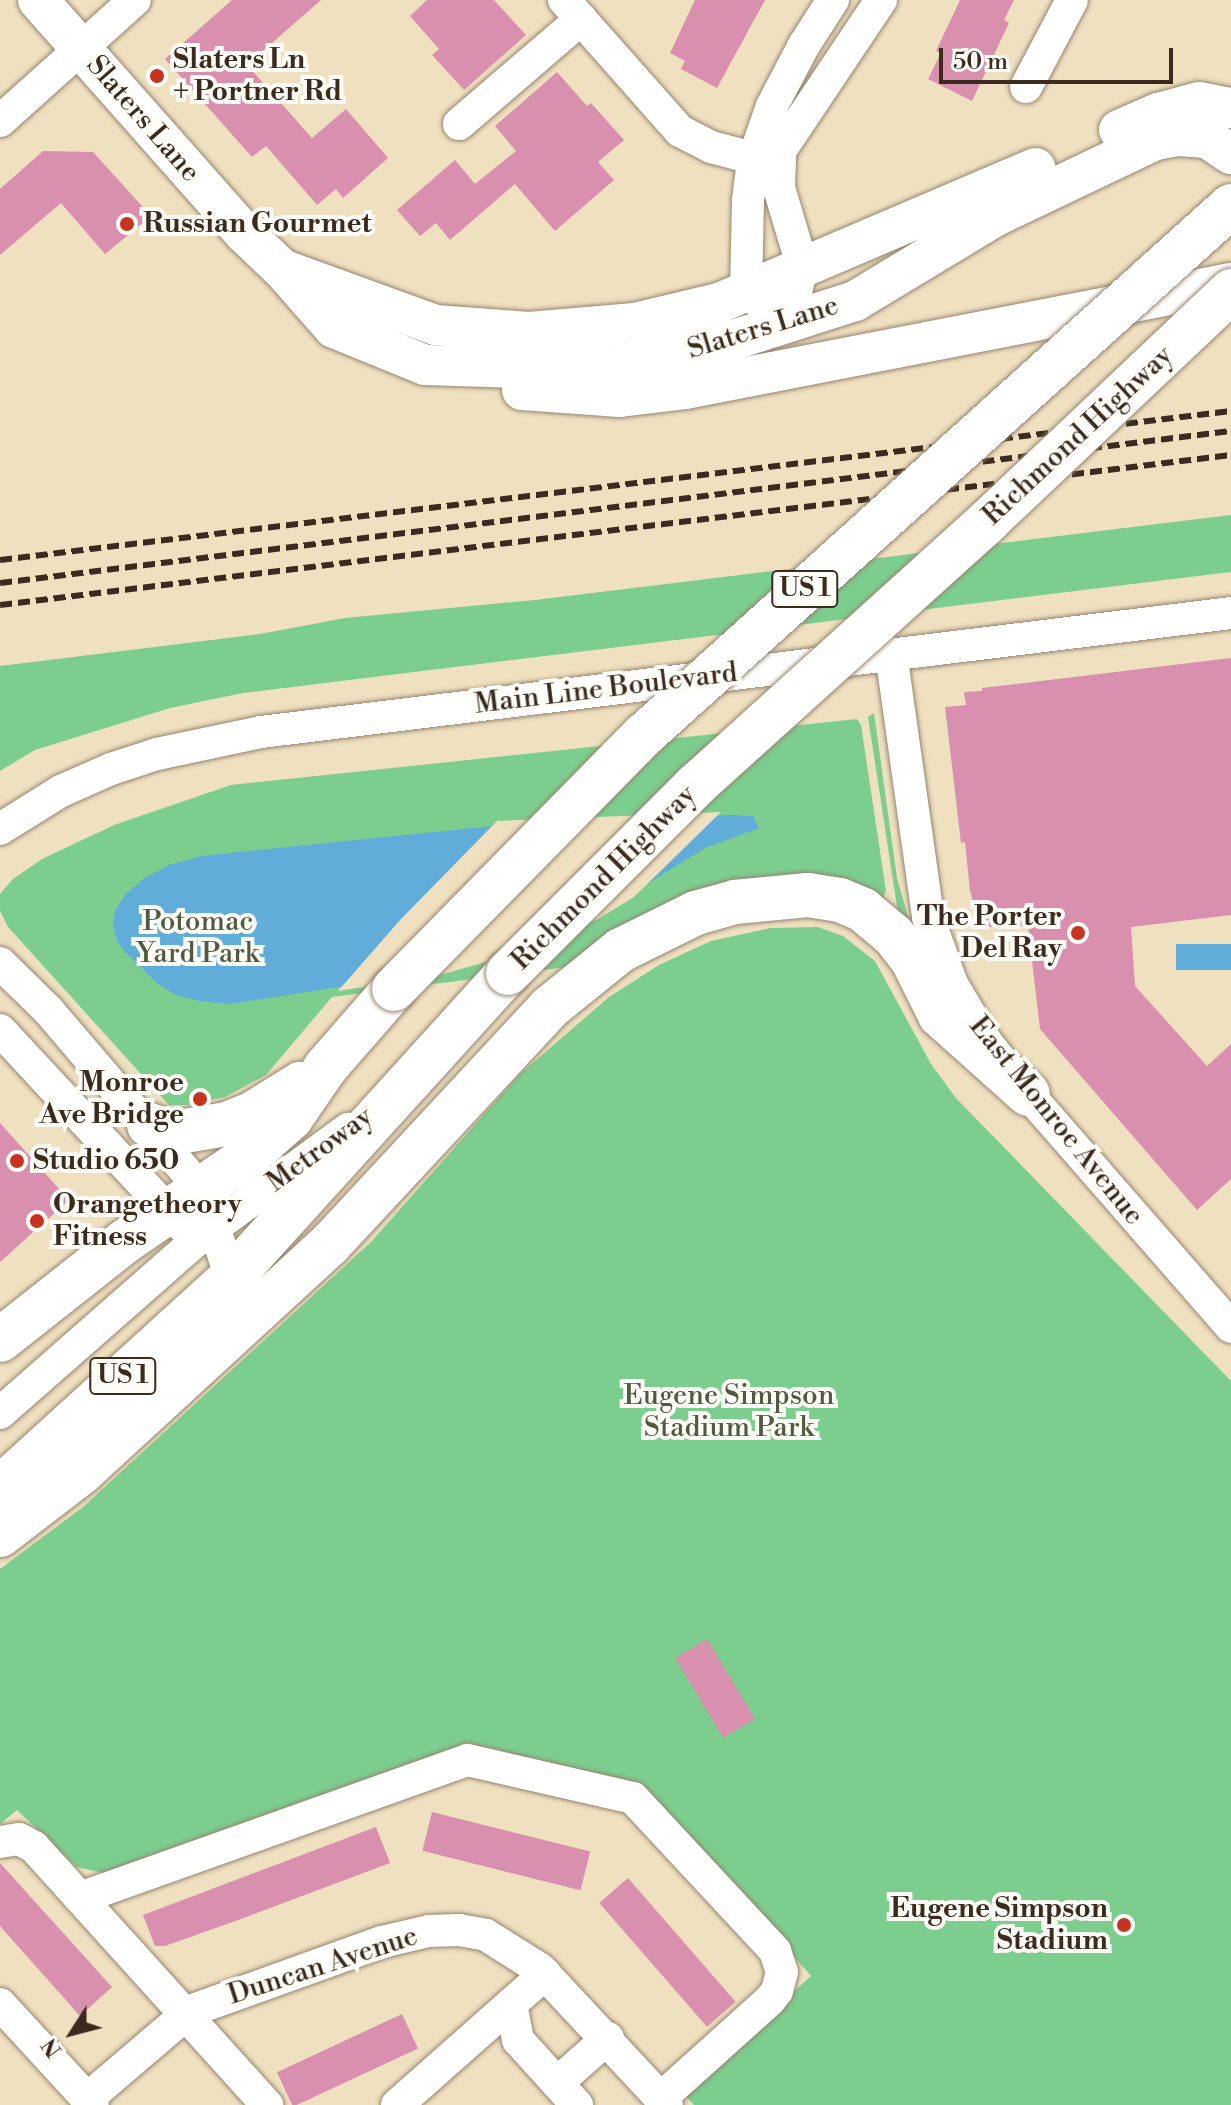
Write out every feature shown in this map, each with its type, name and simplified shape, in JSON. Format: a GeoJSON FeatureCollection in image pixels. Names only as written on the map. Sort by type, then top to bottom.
{"type":"FeatureCollection","features":[{"type":"Feature","properties":{"kind":"highway","name":"US 1"},"geometry":{"type":"LineString","coordinates":[[0,1340],[69,1283],[198,1218],[246,1158],[291,1118],[326,1067],[394,989],[560,816],[645,734],[1231,206]]}},
{"type":"Feature","properties":{"kind":"highway","name":"Richmond Highway"},"geometry":{"type":"LineString","coordinates":[[0,1488],[231,1278],[508,973],[696,785],[988,521],[1231,291]]}},
{"type":"Feature","properties":{"kind":"highway"},"geometry":{"type":"LineString","coordinates":[[0,1535],[82,1472],[330,1244],[549,1008],[621,950],[696,913],[735,902],[808,895],[840,900],[863,910],[894,936],[912,959],[940,1015],[1028,1094]]}},
{"type":"Feature","properties":{"kind":"highway"},"geometry":{"type":"LineString","coordinates":[[149,1125],[173,1133],[227,1124],[252,1114],[326,1067]]}},
{"type":"Feature","properties":{"kind":"main road","name":"Slaters Lane"},"geometry":{"type":"LineString","coordinates":[[38,0],[244,233],[283,270],[334,328],[425,365],[549,369],[632,363],[789,325],[876,291],[996,216],[1155,140],[1178,136],[1207,138],[1231,154]]}},
{"type":"Feature","properties":{"kind":"main road","name":"Slaters Lane"},"geometry":{"type":"LineString","coordinates":[[283,270],[435,325],[529,332],[635,323],[719,303],[802,265],[946,208],[1158,113],[1199,102],[1231,108]]}},
{"type":"Feature","properties":{"kind":"main road"},"geometry":{"type":"LineString","coordinates":[[425,365],[491,386],[553,394],[620,397],[685,389],[883,353],[1231,283]]}},
{"type":"Feature","properties":{"kind":"street"},"geometry":{"type":"LineString","coordinates":[[0,121],[135,0]]}},
{"type":"Feature","properties":{"kind":"street"},"geometry":{"type":"LineString","coordinates":[[459,124],[573,10],[680,131],[711,147],[765,162],[779,188],[802,265],[789,325],[746,292],[744,241],[765,162],[772,106],[804,45],[833,0]]}},
{"type":"Feature","properties":{"kind":"street"},"geometry":{"type":"LineString","coordinates":[[765,162],[790,132],[881,0]]}},
{"type":"Feature","properties":{"kind":"street"},"geometry":{"type":"LineString","coordinates":[[1026,87],[1072,0]]}},
{"type":"Feature","properties":{"kind":"street","name":"Main Line Boulevard"},"geometry":{"type":"LineString","coordinates":[[0,829],[61,791],[111,769],[208,742],[261,732],[1231,613]]}},
{"type":"Feature","properties":{"kind":"street","name":"East Monroe Avenue"},"geometry":{"type":"LineString","coordinates":[[891,653],[904,767],[935,943],[966,1009],[987,1043],[1028,1094],[1231,1327]]}},
{"type":"Feature","properties":{"kind":"street"},"geometry":{"type":"LineString","coordinates":[[0,963],[48,1010],[149,1125],[231,1278]]}},
{"type":"Feature","properties":{"kind":"street"},"geometry":{"type":"LineString","coordinates":[[0,1030],[198,1218]]}},
{"type":"Feature","properties":{"kind":"street","name":"Metroway"},"geometry":{"type":"LineString","coordinates":[[0,1413],[198,1218],[405,1087]]}},
{"type":"Feature","properties":{"kind":"street"},"geometry":{"type":"LineString","coordinates":[[80,1898],[467,1760],[633,1798],[775,1951],[782,1972],[777,1991],[770,2000],[664,2101]]}},
{"type":"Feature","properties":{"kind":"street"},"geometry":{"type":"LineString","coordinates":[[0,1842],[10,1839],[27,1842],[267,2105]]}},
{"type":"Feature","properties":{"kind":"street","name":"Duncan Avenue"},"geometry":{"type":"LineString","coordinates":[[90,2102],[185,2015],[284,1975],[429,1931],[459,1930],[486,1935],[517,1952],[545,1974],[664,2101]]}},
{"type":"Feature","properties":{"kind":"street"},"geometry":{"type":"LineString","coordinates":[[397,2105],[545,1974]]}},
{"type":"Feature","properties":{"kind":"street"},"geometry":{"type":"LineString","coordinates":[[0,2004],[90,2102]]}},
{"type":"Feature","properties":{"kind":"street"},"geometry":{"type":"LineString","coordinates":[[511,2004],[518,2040],[567,2094],[608,2038]]}},
{"type":"Feature","properties":{"kind":"green space"},"geometry":{"type":"Polygon","coordinates":[[[1231,515],[1231,572],[243,693],[170,708],[35,750],[0,771],[0,666],[260,634],[345,618],[535,600],[1231,515]]]}},
{"type":"Feature","properties":{"kind":"green space"},"geometry":{"type":"Polygon","coordinates":[[[874,713],[897,878],[909,920],[898,913],[868,717],[874,713]]]}},
{"type":"Feature","properties":{"kind":"green space","name":"Potomac Yard Park"},"geometry":{"type":"Polygon","coordinates":[[[857,719],[861,725],[886,891],[880,906],[854,892],[575,966],[332,997],[266,1075],[225,1097],[187,1105],[169,1105],[8,927],[0,911],[0,894],[13,879],[42,859],[114,825],[231,785],[857,719]]]}},
{"type":"Feature","properties":{"kind":"green space","name":"Eugene Simpson Stadium Park"},"geometry":{"type":"Polygon","coordinates":[[[818,927],[843,936],[875,961],[931,1064],[955,1097],[1231,1381],[1231,2105],[694,2105],[682,2092],[811,1976],[642,1784],[471,1744],[152,1859],[103,1873],[77,1867],[17,1810],[0,1824],[0,1569],[83,1507],[371,1242],[520,1074],[609,997],[659,965],[711,941],[771,928],[818,927]]]}},
{"type":"Feature","properties":{"kind":"water"},"geometry":{"type":"Polygon","coordinates":[[[753,816],[759,828],[705,848],[596,916],[439,971],[231,1004],[199,1001],[176,995],[157,983],[125,952],[117,941],[113,925],[115,911],[125,895],[143,879],[169,865],[201,856],[523,823],[753,816]]]}},
{"type":"Feature","properties":{"kind":"water"},"geometry":{"type":"Polygon","coordinates":[[[1176,944],[1231,944],[1231,970],[1176,970],[1176,944]]]}},
{"type":"Feature","properties":{"kind":"pier"},"geometry":{"type":"Polygon","coordinates":[[[721,812],[634,897],[598,919],[496,959],[440,975],[338,991],[401,919],[497,821],[721,812]]]}},
{"type":"Feature","properties":{"kind":"building"},"geometry":{"type":"Polygon","coordinates":[[[232,0],[321,0],[247,65],[312,138],[346,109],[388,158],[343,198],[336,189],[317,205],[266,146],[252,157],[165,59],[232,0]]]}},
{"type":"Feature","properties":{"kind":"building"},"geometry":{"type":"Polygon","coordinates":[[[427,0],[494,0],[526,35],[464,90],[432,55],[439,49],[410,16],[427,0]]]}},
{"type":"Feature","properties":{"kind":"building"},"geometry":{"type":"Polygon","coordinates":[[[695,0],[765,0],[717,88],[681,69],[685,61],[670,53],[695,0]]]}},
{"type":"Feature","properties":{"kind":"building"},"geometry":{"type":"Polygon","coordinates":[[[960,0],[1014,0],[1004,20],[1009,23],[972,101],[928,79],[941,53],[936,51],[960,0]]]}},
{"type":"Feature","properties":{"kind":"building"},"geometry":{"type":"Polygon","coordinates":[[[557,72],[587,106],[591,103],[624,140],[598,162],[614,180],[555,231],[515,184],[450,240],[436,223],[420,236],[397,210],[455,160],[475,184],[516,151],[495,126],[557,72]]]}},
{"type":"Feature","properties":{"kind":"building"},"geometry":{"type":"Polygon","coordinates":[[[43,151],[93,152],[151,216],[105,254],[61,203],[0,255],[0,189],[43,151]]]}},
{"type":"Feature","properties":{"kind":"building","name":"The Porter Del Ray"},"geometry":{"type":"Polygon","coordinates":[[[1231,658],[1231,915],[1131,927],[1135,986],[1207,1066],[1231,1044],[1231,1179],[1197,1210],[1040,1029],[1028,926],[990,927],[978,918],[970,891],[965,842],[961,843],[945,707],[966,705],[964,692],[982,691],[982,688],[1231,658]]]}},
{"type":"Feature","properties":{"kind":"building","name":"Studio 650"},"geometry":{"type":"Polygon","coordinates":[[[0,1123],[69,1200],[0,1262],[0,1123]]]}},
{"type":"Feature","properties":{"kind":"building"},"geometry":{"type":"Polygon","coordinates":[[[707,1639],[755,1719],[723,1738],[675,1658],[707,1639]]]}},
{"type":"Feature","properties":{"kind":"building"},"geometry":{"type":"Polygon","coordinates":[[[432,1812],[590,1851],[580,1890],[422,1851],[432,1812]]]}},
{"type":"Feature","properties":{"kind":"building"},"geometry":{"type":"Polygon","coordinates":[[[376,1827],[390,1863],[165,1946],[155,1946],[143,1915],[376,1827]]]}},
{"type":"Feature","properties":{"kind":"building"},"geometry":{"type":"Polygon","coordinates":[[[0,1863],[112,1987],[80,2016],[0,1926],[0,1863]]]}},
{"type":"Feature","properties":{"kind":"building"},"geometry":{"type":"Polygon","coordinates":[[[628,1878],[736,2002],[707,2027],[599,1903],[628,1878]]]}},
{"type":"Feature","properties":{"kind":"building"},"geometry":{"type":"Polygon","coordinates":[[[402,2014],[418,2048],[297,2105],[292,2105],[277,2072],[402,2014]]]}},
{"type":"Feature","properties":{"kind":"railway"},"geometry":{"type":"LineString","coordinates":[[0,560],[1231,411]]}},
{"type":"Feature","properties":{"kind":"railway"},"geometry":{"type":"LineString","coordinates":[[0,583],[1231,431]]}},
{"type":"Feature","properties":{"kind":"railway"},"geometry":{"type":"LineString","coordinates":[[0,605],[1231,455]]}},
{"type":"Feature","properties":{"kind":"place","name":"Slaters Ln + Portner Rd"},"geometry":{"type":"Point","coordinates":[157,76]}},
{"type":"Feature","properties":{"kind":"place","name":"Russian Gourmet"},"geometry":{"type":"Point","coordinates":[127,224]}},
{"type":"Feature","properties":{"kind":"place","name":"The Porter Del Ray"},"geometry":{"type":"Point","coordinates":[1078,933]}},
{"type":"Feature","properties":{"kind":"place","name":"Monroe Ave Bridge"},"geometry":{"type":"Point","coordinates":[200,1099]}},
{"type":"Feature","properties":{"kind":"place","name":"Studio 650"},"geometry":{"type":"Point","coordinates":[17,1161]}},
{"type":"Feature","properties":{"kind":"place","name":"Orangetheory Fitness"},"geometry":{"type":"Point","coordinates":[37,1221]}},
{"type":"Feature","properties":{"kind":"place","name":"Eugene Simpson Stadium"},"geometry":{"type":"Point","coordinates":[1124,1925]}}]}
